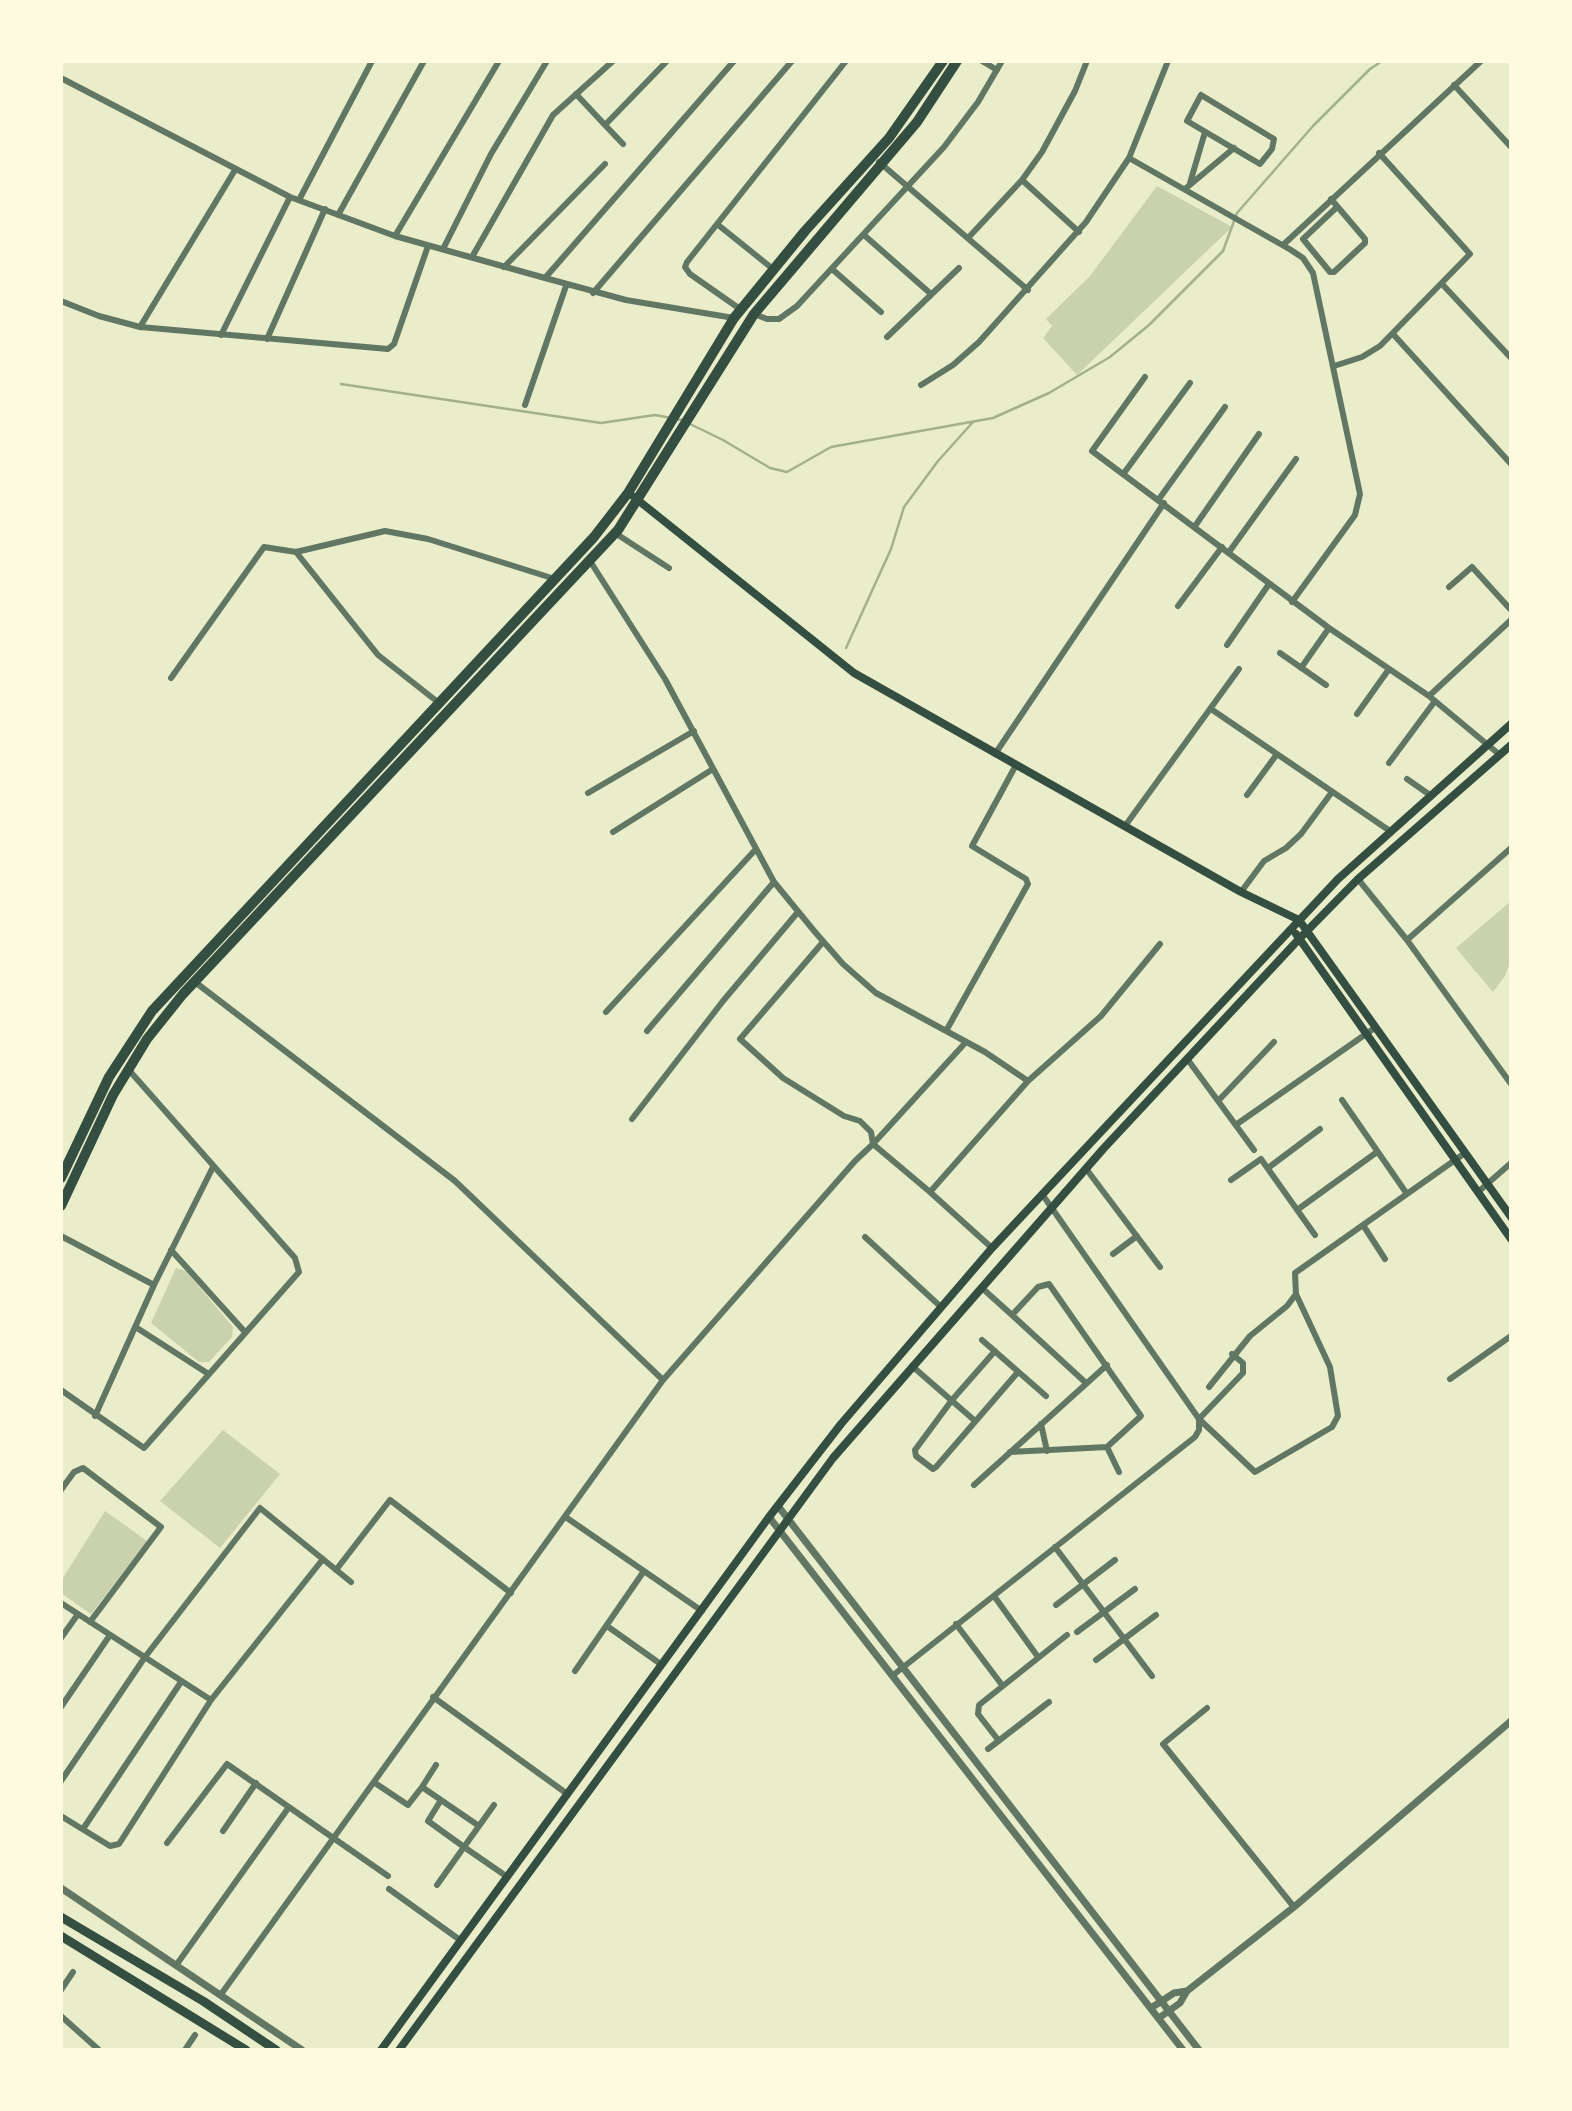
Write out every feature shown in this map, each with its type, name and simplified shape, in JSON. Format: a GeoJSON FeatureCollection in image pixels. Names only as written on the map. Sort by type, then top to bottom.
{"type":"FeatureCollection","features":[{"type":"Feature","properties":{"kind":"highway"},"geometry":{"type":"LineString","coordinates":[[61,1178],[109,1077],[152,1011],[594,537],[628,493],[737,313],[914,106],[943,61]]}},
{"type":"Feature","properties":{"kind":"highway"},"geometry":{"type":"LineString","coordinates":[[61,1206],[128,1069],[148,1039],[195,982],[615,533],[639,500],[754,314],[882,165],[932,102],[957,61]]}},
{"type":"Feature","properties":{"kind":"main road"},"geometry":{"type":"LineString","coordinates":[[628,493],[854,673],[1241,892],[1287,917],[1299,920],[1511,1217]]}},
{"type":"Feature","properties":{"kind":"main road"},"geometry":{"type":"LineString","coordinates":[[381,2050],[566,1793],[769,1517],[841,1424],[992,1248],[1338,878],[1511,724]]}},
{"type":"Feature","properties":{"kind":"main road"},"geometry":{"type":"LineString","coordinates":[[399,2050],[833,1458],[1051,1207],[1308,930],[1357,879],[1511,745]]}},
{"type":"Feature","properties":{"kind":"main road"},"geometry":{"type":"LineString","coordinates":[[1287,917],[1291,928],[1511,1239]]}},
{"type":"Feature","properties":{"kind":"main road"},"geometry":{"type":"LineString","coordinates":[[61,1917],[203,2001],[276,2050]]}},
{"type":"Feature","properties":{"kind":"main road"},"geometry":{"type":"LineString","coordinates":[[61,1936],[246,2050]]}},
{"type":"Feature","properties":{"kind":"main road"},"geometry":{"type":"LineString","coordinates":[[462,1937],[478,1942]]}},
{"type":"Feature","properties":{"kind":"street"},"geometry":{"type":"LineString","coordinates":[[299,200],[372,61]]}},
{"type":"Feature","properties":{"kind":"street"},"geometry":{"type":"LineString","coordinates":[[338,215],[424,61]]}},
{"type":"Feature","properties":{"kind":"street"},"geometry":{"type":"LineString","coordinates":[[395,236],[499,61]]}},
{"type":"Feature","properties":{"kind":"street"},"geometry":{"type":"LineString","coordinates":[[443,249],[495,146],[547,61]]}},
{"type":"Feature","properties":{"kind":"street"},"geometry":{"type":"LineString","coordinates":[[472,257],[553,115],[613,61]]}},
{"type":"Feature","properties":{"kind":"street"},"geometry":{"type":"LineString","coordinates":[[605,125],[667,61]]}},
{"type":"Feature","properties":{"kind":"street"},"geometry":{"type":"LineString","coordinates":[[545,278],[734,61]]}},
{"type":"Feature","properties":{"kind":"street"},"geometry":{"type":"LineString","coordinates":[[593,293],[792,61]]}},
{"type":"Feature","properties":{"kind":"street"},"geometry":{"type":"LineString","coordinates":[[737,313],[685,267],[846,61]]}},
{"type":"Feature","properties":{"kind":"street"},"geometry":{"type":"LineString","coordinates":[[982,61],[998,70]]}},
{"type":"Feature","properties":{"kind":"street"},"geometry":{"type":"LineString","coordinates":[[754,314],[767,319],[786,316],[864,235],[959,129],[1002,61]]}},
{"type":"Feature","properties":{"kind":"street"},"geometry":{"type":"LineString","coordinates":[[968,238],[1022,180],[1058,125],[1087,61]]}},
{"type":"Feature","properties":{"kind":"street"},"geometry":{"type":"LineString","coordinates":[[921,385],[953,365],[979,342],[1079,232],[1129,158],[1168,61]]}},
{"type":"Feature","properties":{"kind":"street"},"geometry":{"type":"LineString","coordinates":[[1283,245],[1481,61]]}},
{"type":"Feature","properties":{"kind":"street"},"geometry":{"type":"LineString","coordinates":[[61,78],[290,197],[395,236],[593,293],[737,313]]}},
{"type":"Feature","properties":{"kind":"street"},"geometry":{"type":"LineString","coordinates":[[1454,85],[1511,147]]}},
{"type":"Feature","properties":{"kind":"street"},"geometry":{"type":"LineString","coordinates":[[576,94],[623,144]]}},
{"type":"Feature","properties":{"kind":"street"},"geometry":{"type":"LineString","coordinates":[[1201,96],[1274,139],[1272,149],[1260,164],[1234,148],[1187,121],[1201,96]]}},
{"type":"Feature","properties":{"kind":"street"},"geometry":{"type":"LineString","coordinates":[[1187,187],[1205,132]]}},
{"type":"Feature","properties":{"kind":"street"},"geometry":{"type":"LineString","coordinates":[[1187,187],[1234,148]]}},
{"type":"Feature","properties":{"kind":"street"},"geometry":{"type":"LineString","coordinates":[[1334,366],[1362,357],[1393,334],[1469,257],[1469,252],[1379,153]]}},
{"type":"Feature","properties":{"kind":"street"},"geometry":{"type":"LineString","coordinates":[[873,156],[1028,290]]}},
{"type":"Feature","properties":{"kind":"street"},"geometry":{"type":"LineString","coordinates":[[1129,158],[1187,187],[1283,245],[1303,258],[1313,273],[1358,478],[1359,503],[1354,515],[1292,602]]}},
{"type":"Feature","properties":{"kind":"street"},"geometry":{"type":"LineString","coordinates":[[504,267],[605,164]]}},
{"type":"Feature","properties":{"kind":"street"},"geometry":{"type":"LineString","coordinates":[[140,327],[235,170]]}},
{"type":"Feature","properties":{"kind":"street"},"geometry":{"type":"LineString","coordinates":[[1022,180],[1079,232]]}},
{"type":"Feature","properties":{"kind":"street"},"geometry":{"type":"LineString","coordinates":[[221,335],[290,197]]}},
{"type":"Feature","properties":{"kind":"street"},"geometry":{"type":"LineString","coordinates":[[1331,200],[1337,207],[1365,243],[1334,272],[1329,272],[1303,239],[1337,207]]}},
{"type":"Feature","properties":{"kind":"street"},"geometry":{"type":"LineString","coordinates":[[267,339],[325,209]]}},
{"type":"Feature","properties":{"kind":"street"},"geometry":{"type":"LineString","coordinates":[[717,224],[773,269]]}},
{"type":"Feature","properties":{"kind":"street"},"geometry":{"type":"LineString","coordinates":[[864,235],[931,294]]}},
{"type":"Feature","properties":{"kind":"street"},"geometry":{"type":"LineString","coordinates":[[61,301],[99,316],[140,327],[392,348],[428,246]]}},
{"type":"Feature","properties":{"kind":"street"},"geometry":{"type":"LineString","coordinates":[[887,337],[959,268]]}},
{"type":"Feature","properties":{"kind":"street"},"geometry":{"type":"LineString","coordinates":[[832,269],[881,312]]}},
{"type":"Feature","properties":{"kind":"street"},"geometry":{"type":"LineString","coordinates":[[1443,285],[1511,358]]}},
{"type":"Feature","properties":{"kind":"street"},"geometry":{"type":"LineString","coordinates":[[525,405],[566,286]]}},
{"type":"Feature","properties":{"kind":"street"},"geometry":{"type":"LineString","coordinates":[[1393,334],[1511,464]]}},
{"type":"Feature","properties":{"kind":"street"},"geometry":{"type":"LineString","coordinates":[[1145,377],[1092,451],[1162,501],[1292,602],[1432,698],[1489,743],[1500,755]]}},
{"type":"Feature","properties":{"kind":"street"},"geometry":{"type":"LineString","coordinates":[[1124,473],[1190,383]]}},
{"type":"Feature","properties":{"kind":"street"},"geometry":{"type":"LineString","coordinates":[[995,754],[1225,407]]}},
{"type":"Feature","properties":{"kind":"street"},"geometry":{"type":"LineString","coordinates":[[1195,526],[1259,434]]}},
{"type":"Feature","properties":{"kind":"street"},"geometry":{"type":"LineString","coordinates":[[1229,552],[1296,460]]}},
{"type":"Feature","properties":{"kind":"street"},"geometry":{"type":"LineString","coordinates":[[171,678],[258,551],[264,547],[273,546],[296,552],[386,531],[428,539],[555,579]]}},
{"type":"Feature","properties":{"kind":"street"},"geometry":{"type":"LineString","coordinates":[[615,533],[669,568]]}},
{"type":"Feature","properties":{"kind":"street"},"geometry":{"type":"LineString","coordinates":[[1178,606],[1222,547]]}},
{"type":"Feature","properties":{"kind":"street"},"geometry":{"type":"LineString","coordinates":[[296,552],[378,655],[439,703]]}},
{"type":"Feature","properties":{"kind":"street"},"geometry":{"type":"LineString","coordinates":[[590,561],[642,639],[774,881],[823,942],[876,993],[966,1042],[1028,1082]]}},
{"type":"Feature","properties":{"kind":"street"},"geometry":{"type":"LineString","coordinates":[[1449,587],[1472,568],[1511,610]]}},
{"type":"Feature","properties":{"kind":"street"},"geometry":{"type":"LineString","coordinates":[[1227,645],[1269,584]]}},
{"type":"Feature","properties":{"kind":"street"},"geometry":{"type":"LineString","coordinates":[[1389,763],[1432,698],[1511,620]]}},
{"type":"Feature","properties":{"kind":"street"},"geometry":{"type":"LineString","coordinates":[[1301,668],[1329,628]]}},
{"type":"Feature","properties":{"kind":"street"},"geometry":{"type":"LineString","coordinates":[[1280,653],[1326,685]]}},
{"type":"Feature","properties":{"kind":"street"},"geometry":{"type":"LineString","coordinates":[[1125,826],[1239,669]]}},
{"type":"Feature","properties":{"kind":"street"},"geometry":{"type":"LineString","coordinates":[[1357,715],[1389,669]]}},
{"type":"Feature","properties":{"kind":"street"},"geometry":{"type":"LineString","coordinates":[[1211,709],[1390,831]]}},
{"type":"Feature","properties":{"kind":"street"},"geometry":{"type":"LineString","coordinates":[[587,793],[694,731]]}},
{"type":"Feature","properties":{"kind":"street"},"geometry":{"type":"LineString","coordinates":[[1247,795],[1277,754]]}},
{"type":"Feature","properties":{"kind":"street"},"geometry":{"type":"LineString","coordinates":[[946,1031],[1028,884],[1026,879],[972,846],[1016,765]]}},
{"type":"Feature","properties":{"kind":"street"},"geometry":{"type":"LineString","coordinates":[[613,832],[713,769]]}},
{"type":"Feature","properties":{"kind":"street"},"geometry":{"type":"LineString","coordinates":[[1407,779],[1430,795]]}},
{"type":"Feature","properties":{"kind":"street"},"geometry":{"type":"LineString","coordinates":[[1241,892],[1264,861],[1286,848],[1301,834],[1332,792]]}},
{"type":"Feature","properties":{"kind":"street"},"geometry":{"type":"LineString","coordinates":[[1407,940],[1511,848]]}},
{"type":"Feature","properties":{"kind":"street"},"geometry":{"type":"LineString","coordinates":[[606,1012],[755,849]]}},
{"type":"Feature","properties":{"kind":"street"},"geometry":{"type":"LineString","coordinates":[[1357,879],[1407,940],[1511,1084]]}},
{"type":"Feature","properties":{"kind":"street"},"geometry":{"type":"LineString","coordinates":[[647,1031],[774,881]]}},
{"type":"Feature","properties":{"kind":"street"},"geometry":{"type":"LineString","coordinates":[[632,1119],[723,1001],[798,912]]}},
{"type":"Feature","properties":{"kind":"street"},"geometry":{"type":"LineString","coordinates":[[823,942],[740,1039],[783,1078],[844,1116],[860,1121],[872,1132],[873,1144],[992,1248]]}},
{"type":"Feature","properties":{"kind":"street"},"geometry":{"type":"LineString","coordinates":[[930,1192],[1028,1082],[1101,1016],[1160,944]]}},
{"type":"Feature","properties":{"kind":"street"},"geometry":{"type":"LineString","coordinates":[[195,982],[455,1181],[663,1380]]}},
{"type":"Feature","properties":{"kind":"street"},"geometry":{"type":"LineString","coordinates":[[1237,1124],[1377,1027]]}},
{"type":"Feature","properties":{"kind":"street"},"geometry":{"type":"LineString","coordinates":[[222,1993],[663,1380],[855,1161],[966,1042]]}},
{"type":"Feature","properties":{"kind":"street"},"geometry":{"type":"LineString","coordinates":[[1219,1100],[1274,1042]]}},
{"type":"Feature","properties":{"kind":"street"},"geometry":{"type":"LineString","coordinates":[[1188,1060],[1254,1150]]}},
{"type":"Feature","properties":{"kind":"street"},"geometry":{"type":"LineString","coordinates":[[1504,1074],[1511,1067]]}},
{"type":"Feature","properties":{"kind":"street"},"geometry":{"type":"LineString","coordinates":[[61,1390],[144,1448],[207,1373],[297,1278],[299,1265],[128,1069]]}},
{"type":"Feature","properties":{"kind":"street"},"geometry":{"type":"LineString","coordinates":[[1342,1100],[1407,1194]]}},
{"type":"Feature","properties":{"kind":"street"},"geometry":{"type":"LineString","coordinates":[[1268,1168],[1320,1129]]}},
{"type":"Feature","properties":{"kind":"street"},"geometry":{"type":"LineString","coordinates":[[1297,1210],[1377,1152]]}},
{"type":"Feature","properties":{"kind":"street"},"geometry":{"type":"LineString","coordinates":[[1042,1194],[1199,1419],[1255,1472],[1332,1427],[1338,1416],[1330,1367],[1296,1294],[1295,1273],[1465,1153]]}},
{"type":"Feature","properties":{"kind":"street"},"geometry":{"type":"LineString","coordinates":[[1231,1180],[1261,1159],[1315,1235]]}},
{"type":"Feature","properties":{"kind":"street"},"geometry":{"type":"LineString","coordinates":[[1478,1192],[1511,1163]]}},
{"type":"Feature","properties":{"kind":"street"},"geometry":{"type":"LineString","coordinates":[[95,1416],[137,1328],[154,1285],[213,1167]]}},
{"type":"Feature","properties":{"kind":"street"},"geometry":{"type":"LineString","coordinates":[[1087,1170],[1160,1267]]}},
{"type":"Feature","properties":{"kind":"street"},"geometry":{"type":"LineString","coordinates":[[1363,1225],[1385,1259]]}},
{"type":"Feature","properties":{"kind":"street"},"geometry":{"type":"LineString","coordinates":[[1113,1254],[1137,1236]]}},
{"type":"Feature","properties":{"kind":"street"},"geometry":{"type":"LineString","coordinates":[[61,1237],[154,1285]]}},
{"type":"Feature","properties":{"kind":"street"},"geometry":{"type":"LineString","coordinates":[[865,1237],[941,1307]]}},
{"type":"Feature","properties":{"kind":"street"},"geometry":{"type":"LineString","coordinates":[[171,1250],[245,1332]]}},
{"type":"Feature","properties":{"kind":"street"},"geometry":{"type":"LineString","coordinates":[[1010,1452],[1107,1447],[1141,1416],[1049,1284],[1038,1287],[1012,1315]]}},
{"type":"Feature","properties":{"kind":"street"},"geometry":{"type":"LineString","coordinates":[[982,1287],[1086,1383]]}},
{"type":"Feature","properties":{"kind":"street"},"geometry":{"type":"LineString","coordinates":[[1209,1387],[1233,1354],[1296,1294]]}},
{"type":"Feature","properties":{"kind":"street"},"geometry":{"type":"LineString","coordinates":[[137,1328],[207,1373]]}},
{"type":"Feature","properties":{"kind":"street"},"geometry":{"type":"LineString","coordinates":[[1450,1379],[1511,1336]]}},
{"type":"Feature","properties":{"kind":"street"},"geometry":{"type":"LineString","coordinates":[[982,1340],[1046,1396]]}},
{"type":"Feature","properties":{"kind":"street"},"geometry":{"type":"LineString","coordinates":[[995,1351],[952,1400],[915,1450],[916,1456],[933,1469],[1018,1372]]}},
{"type":"Feature","properties":{"kind":"street"},"geometry":{"type":"LineString","coordinates":[[892,1676],[1195,1437],[1199,1419],[1244,1373],[1243,1363],[1233,1354]]}},
{"type":"Feature","properties":{"kind":"street"},"geometry":{"type":"LineString","coordinates":[[974,1485],[1107,1365]]}},
{"type":"Feature","properties":{"kind":"street"},"geometry":{"type":"LineString","coordinates":[[912,1366],[974,1420]]}},
{"type":"Feature","properties":{"kind":"street"},"geometry":{"type":"LineString","coordinates":[[1041,1424],[1047,1451]]}},
{"type":"Feature","properties":{"kind":"street"},"geometry":{"type":"LineString","coordinates":[[1107,1447],[1119,1472]]}},
{"type":"Feature","properties":{"kind":"street"},"geometry":{"type":"LineString","coordinates":[[61,1490],[74,1472],[83,1468],[161,1527],[90,1622]]}},
{"type":"Feature","properties":{"kind":"street"},"geometry":{"type":"LineString","coordinates":[[336,1570],[390,1500],[511,1593]]}},
{"type":"Feature","properties":{"kind":"street"},"geometry":{"type":"LineString","coordinates":[[778,1506],[1199,2050]]}},
{"type":"Feature","properties":{"kind":"street"},"geometry":{"type":"LineString","coordinates":[[61,1781],[145,1657],[260,1508],[351,1582]]}},
{"type":"Feature","properties":{"kind":"street"},"geometry":{"type":"LineString","coordinates":[[567,1517],[702,1611]]}},
{"type":"Feature","properties":{"kind":"street"},"geometry":{"type":"LineString","coordinates":[[769,1517],[1183,2050]]}},
{"type":"Feature","properties":{"kind":"street"},"geometry":{"type":"LineString","coordinates":[[1055,1548],[1152,1676]]}},
{"type":"Feature","properties":{"kind":"street"},"geometry":{"type":"LineString","coordinates":[[61,1816],[110,1846],[119,1844],[211,1700],[323,1559]]}},
{"type":"Feature","properties":{"kind":"street"},"geometry":{"type":"LineString","coordinates":[[1056,1605],[1115,1560]]}},
{"type":"Feature","properties":{"kind":"street"},"geometry":{"type":"LineString","coordinates":[[575,1671],[644,1571]]}},
{"type":"Feature","properties":{"kind":"street"},"geometry":{"type":"LineString","coordinates":[[1077,1632],[1135,1589]]}},
{"type":"Feature","properties":{"kind":"street"},"geometry":{"type":"LineString","coordinates":[[994,1596],[1038,1657]]}},
{"type":"Feature","properties":{"kind":"street"},"geometry":{"type":"LineString","coordinates":[[61,1603],[211,1700]]}},
{"type":"Feature","properties":{"kind":"street"},"geometry":{"type":"LineString","coordinates":[[61,1638],[78,1614]]}},
{"type":"Feature","properties":{"kind":"street"},"geometry":{"type":"LineString","coordinates":[[1096,1660],[1156,1615]]}},
{"type":"Feature","properties":{"kind":"street"},"geometry":{"type":"LineString","coordinates":[[956,1625],[1002,1685]]}},
{"type":"Feature","properties":{"kind":"street"},"geometry":{"type":"LineString","coordinates":[[607,1626],[662,1665]]}},
{"type":"Feature","properties":{"kind":"street"},"geometry":{"type":"LineString","coordinates":[[61,1707],[110,1635]]}},
{"type":"Feature","properties":{"kind":"street"},"geometry":{"type":"LineString","coordinates":[[999,1741],[977,1710],[1002,1685],[1067,1635]]}},
{"type":"Feature","properties":{"kind":"street"},"geometry":{"type":"LineString","coordinates":[[83,1829],[181,1682]]}},
{"type":"Feature","properties":{"kind":"street"},"geometry":{"type":"LineString","coordinates":[[433,1697],[566,1793]]}},
{"type":"Feature","properties":{"kind":"street"},"geometry":{"type":"LineString","coordinates":[[988,1749],[1049,1702]]}},
{"type":"Feature","properties":{"kind":"street"},"geometry":{"type":"LineString","coordinates":[[1207,1708],[1163,1744],[1294,1907]]}},
{"type":"Feature","properties":{"kind":"street"},"geometry":{"type":"LineString","coordinates":[[1159,2018],[1180,2003],[1187,1991],[1294,1907],[1511,1721]]}},
{"type":"Feature","properties":{"kind":"street"},"geometry":{"type":"LineString","coordinates":[[167,1843],[227,1764],[388,1876]]}},
{"type":"Feature","properties":{"kind":"street"},"geometry":{"type":"LineString","coordinates":[[375,1783],[408,1805],[436,1765]]}},
{"type":"Feature","properties":{"kind":"street"},"geometry":{"type":"LineString","coordinates":[[223,1832],[256,1783]]}},
{"type":"Feature","properties":{"kind":"street"},"geometry":{"type":"LineString","coordinates":[[422,1787],[479,1826]]}},
{"type":"Feature","properties":{"kind":"street"},"geometry":{"type":"LineString","coordinates":[[441,1800],[427,1820],[506,1876]]}},
{"type":"Feature","properties":{"kind":"street"},"geometry":{"type":"LineString","coordinates":[[437,1885],[494,1805]]}},
{"type":"Feature","properties":{"kind":"street"},"geometry":{"type":"LineString","coordinates":[[177,1964],[289,1807]]}},
{"type":"Feature","properties":{"kind":"street"},"geometry":{"type":"LineString","coordinates":[[61,1888],[222,1993],[302,2050]]}},
{"type":"Feature","properties":{"kind":"street"},"geometry":{"type":"LineString","coordinates":[[389,1889],[462,1937]]}},
{"type":"Feature","properties":{"kind":"street"},"geometry":{"type":"LineString","coordinates":[[61,1990],[73,1972]]}},
{"type":"Feature","properties":{"kind":"street"},"geometry":{"type":"LineString","coordinates":[[1151,2008],[1174,1993],[1187,1991]]}},
{"type":"Feature","properties":{"kind":"street"},"geometry":{"type":"LineString","coordinates":[[61,2016],[99,2050]]}},
{"type":"Feature","properties":{"kind":"street"},"geometry":{"type":"LineString","coordinates":[[184,2050],[195,2035]]}},
{"type":"Feature","properties":{"kind":"green space"},"geometry":{"type":"Polygon","coordinates":[[[1157,186],[1232,227],[1077,375],[1043,338],[1052,326],[1046,319],[1090,276],[1157,186]]]}},
{"type":"Feature","properties":{"kind":"green space"},"geometry":{"type":"Polygon","coordinates":[[[1511,901],[1511,960],[1505,976],[1493,992],[1456,948],[1511,901]]]}},
{"type":"Feature","properties":{"kind":"green space"},"geometry":{"type":"Polygon","coordinates":[[[176,1268],[186,1271],[233,1327],[232,1337],[209,1362],[199,1362],[151,1323],[176,1268]]]}},
{"type":"Feature","properties":{"kind":"green space"},"geometry":{"type":"Polygon","coordinates":[[[223,1430],[280,1474],[220,1548],[160,1501],[223,1430]]]}},
{"type":"Feature","properties":{"kind":"green space"},"geometry":{"type":"Polygon","coordinates":[[[105,1511],[147,1541],[91,1614],[61,1593],[61,1581],[105,1511]]]}},
{"type":"Feature","properties":{"kind":"waterway"},"geometry":{"type":"LineString","coordinates":[[688,423],[770,468],[787,472],[831,447],[993,418],[1049,393],[1110,357],[1149,325],[1223,251],[1237,213],[1313,126],[1370,69],[1382,61]]}},
{"type":"Feature","properties":{"kind":"waterway"},"geometry":{"type":"LineString","coordinates":[[341,384],[601,423],[655,415],[682,420]]}},
{"type":"Feature","properties":{"kind":"waterway"},"geometry":{"type":"LineString","coordinates":[[846,648],[891,549],[904,507],[938,461],[973,422]]}}]}
